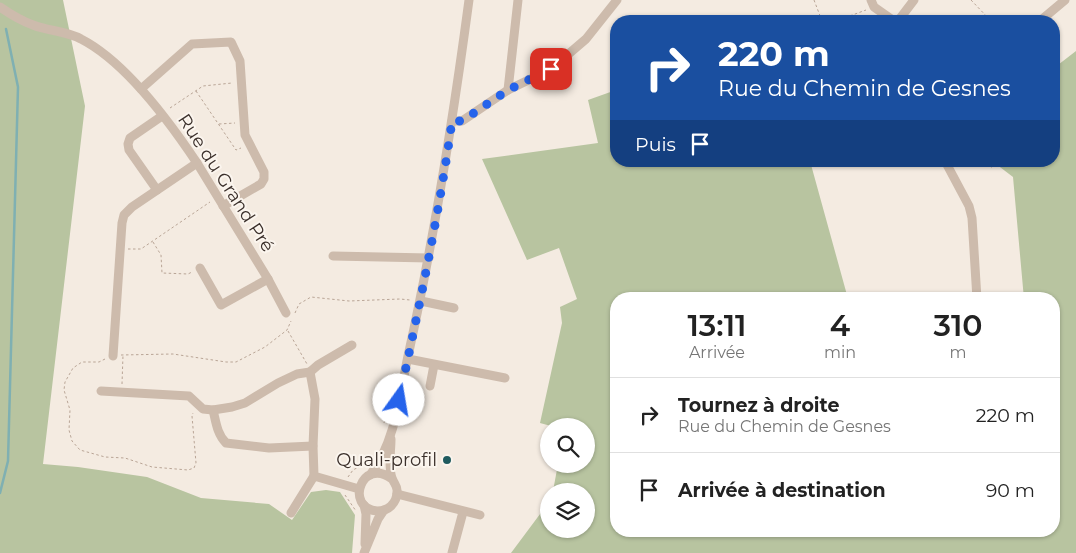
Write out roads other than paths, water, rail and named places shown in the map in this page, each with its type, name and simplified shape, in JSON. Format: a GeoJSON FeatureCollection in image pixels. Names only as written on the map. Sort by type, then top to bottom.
{"type":"FeatureCollection","features":[{"type":"Feature","properties":{"kind":"street"},"geometry":{"type":"LineString","coordinates":[[364,550],[366,514],[359,495],[359,489],[361,483],[380,461],[390,436],[408,359],[421,301],[447,156],[469,0]]}},
{"type":"Feature","properties":{"kind":"street"},"geometry":{"type":"LineString","coordinates":[[508,90],[518,0]]}},
{"type":"Feature","properties":{"kind":"street"},"geometry":{"type":"LineString","coordinates":[[452,121],[462,121],[508,90],[551,69],[586,39],[617,0]]}},
{"type":"Feature","properties":{"kind":"street"},"geometry":{"type":"LineString","coordinates":[[903,15],[914,0]]}},
{"type":"Feature","properties":{"kind":"street"},"geometry":{"type":"LineString","coordinates":[[1047,15],[1066,0]]}},
{"type":"Feature","properties":{"kind":"street"},"geometry":{"type":"LineString","coordinates":[[872,3],[887,15]]}},
{"type":"Feature","properties":{"kind":"street","name":"Rue du Grand Pré"},"geometry":{"type":"LineString","coordinates":[[0,7],[32,25],[79,38],[105,54],[141,89],[197,163],[268,279],[286,313]]}},
{"type":"Feature","properties":{"kind":"street"},"geometry":{"type":"LineString","coordinates":[[141,89],[192,44],[231,42],[240,60],[245,135],[264,172],[264,179],[261,184],[223,206]]}},
{"type":"Feature","properties":{"kind":"street"},"geometry":{"type":"LineString","coordinates":[[157,190],[129,150],[128,144],[130,138],[162,115]]}},
{"type":"Feature","properties":{"kind":"street"},"geometry":{"type":"LineString","coordinates":[[113,356],[124,215],[132,207],[197,163]]}},
{"type":"Feature","properties":{"kind":"street"},"geometry":{"type":"LineString","coordinates":[[947,167],[969,206],[972,218],[977,292]]}},
{"type":"Feature","properties":{"kind":"street"},"geometry":{"type":"LineString","coordinates":[[333,256],[428,258]]}},
{"type":"Feature","properties":{"kind":"street"},"geometry":{"type":"LineString","coordinates":[[200,268],[221,306],[268,279]]}},
{"type":"Feature","properties":{"kind":"street"},"geometry":{"type":"LineString","coordinates":[[421,301],[454,308]]}},
{"type":"Feature","properties":{"kind":"street"},"geometry":{"type":"LineString","coordinates":[[101,391],[188,396],[203,410],[232,407],[245,403],[297,374],[310,372],[318,365],[352,345]]}},
{"type":"Feature","properties":{"kind":"street"},"geometry":{"type":"LineString","coordinates":[[408,359],[505,378]]}},
{"type":"Feature","properties":{"kind":"street"},"geometry":{"type":"LineString","coordinates":[[430,386],[434,364]]}},
{"type":"Feature","properties":{"kind":"street"},"geometry":{"type":"LineString","coordinates":[[291,513],[314,476],[315,399],[310,372]]}},
{"type":"Feature","properties":{"kind":"street"},"geometry":{"type":"LineString","coordinates":[[213,410],[218,431],[226,443],[269,448],[313,446]]}},
{"type":"Feature","properties":{"kind":"street"},"geometry":{"type":"LineString","coordinates":[[390,436],[392,479]]}},
{"type":"Feature","properties":{"kind":"street"},"geometry":{"type":"LineString","coordinates":[[364,550],[378,519],[384,510],[396,500],[397,494],[395,483],[392,479],[382,473],[370,474]]}},
{"type":"Feature","properties":{"kind":"street"},"geometry":{"type":"LineString","coordinates":[[314,476],[359,489]]}},
{"type":"Feature","properties":{"kind":"street"},"geometry":{"type":"LineString","coordinates":[[397,494],[480,515]]}},
{"type":"Feature","properties":{"kind":"street"},"geometry":{"type":"LineString","coordinates":[[364,505],[374,511],[384,510]]}},
{"type":"Feature","properties":{"kind":"street"},"geometry":{"type":"LineString","coordinates":[[452,553],[463,512]]}},
{"type":"Feature","properties":{"kind":"waterway"},"geometry":{"type":"LineString","coordinates":[[0,493],[8,461],[18,87],[6,29]]}},
{"type":"Feature","properties":{"kind":"place","name":"Quali-profil"},"geometry":{"type":"Point","coordinates":[447,460]}}]}
